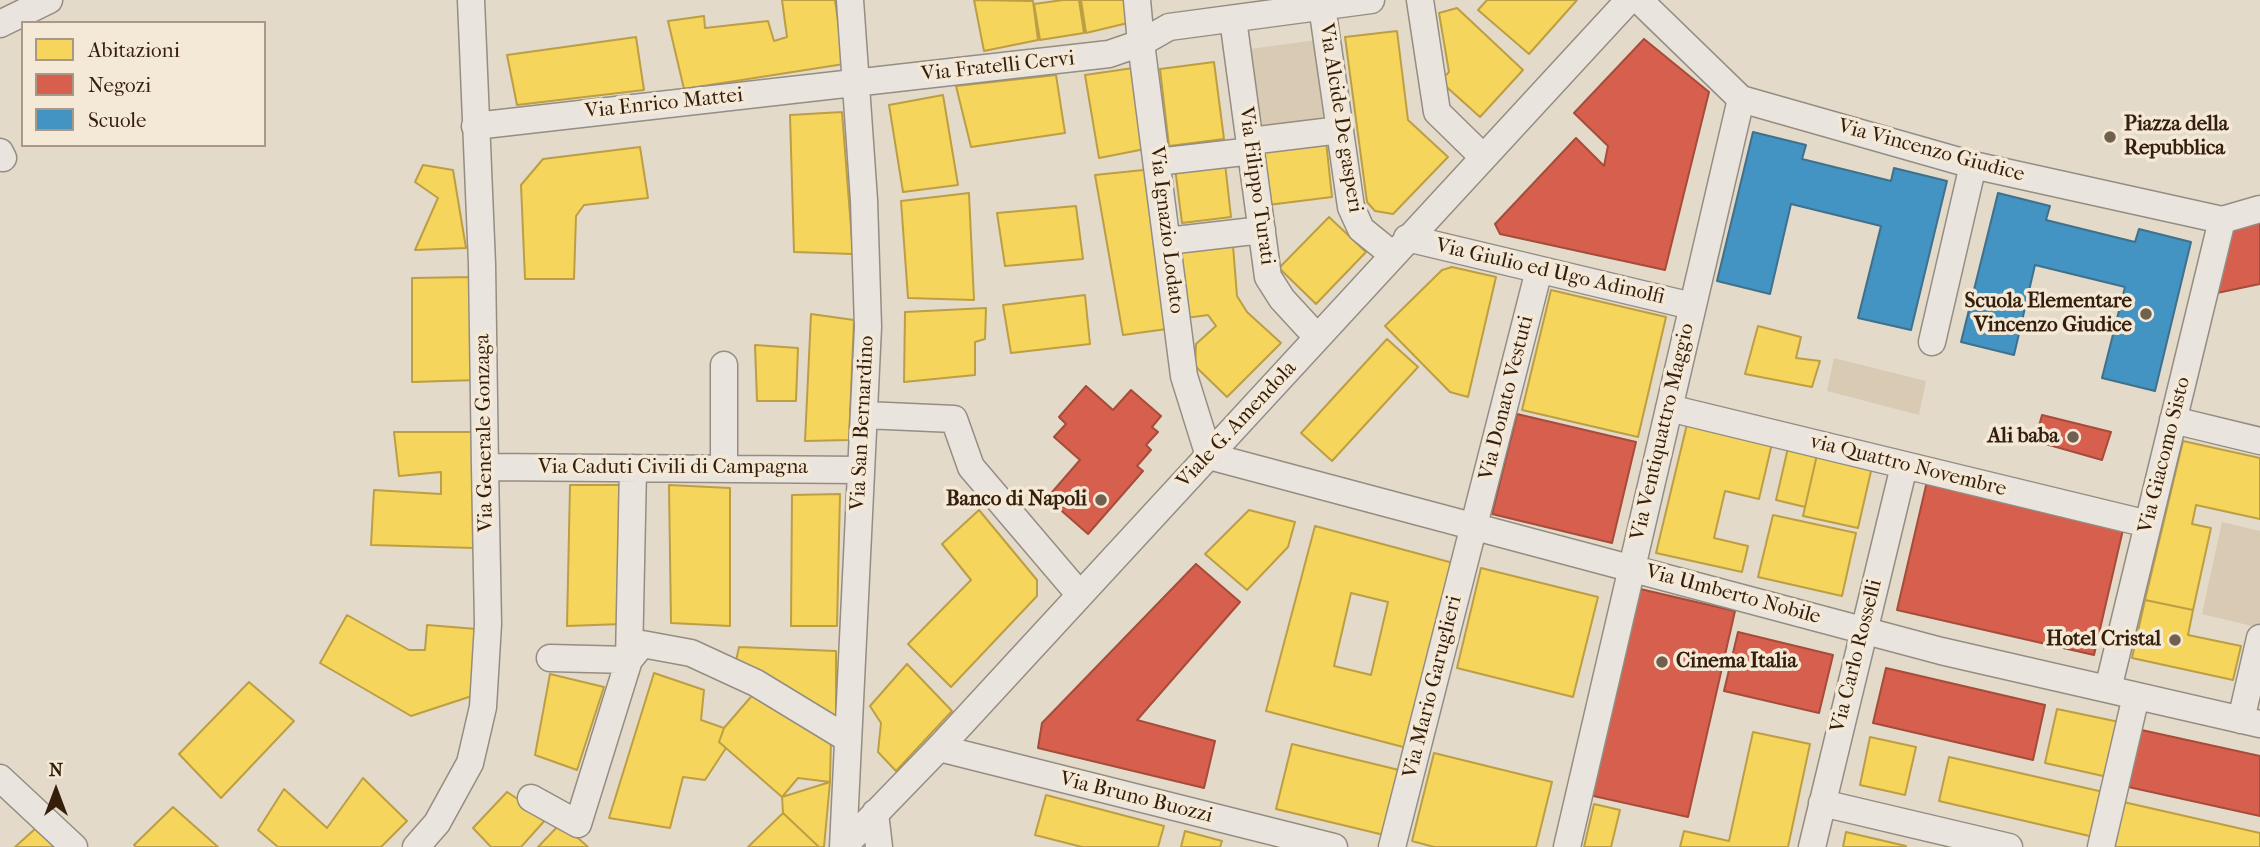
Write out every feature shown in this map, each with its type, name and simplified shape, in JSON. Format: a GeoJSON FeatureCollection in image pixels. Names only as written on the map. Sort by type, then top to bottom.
{"type":"FeatureCollection","features":[{"type":"Feature","properties":{"kind":"street"},"geometry":{"type":"LineString","coordinates":[[0,24],[49,0]]}},
{"type":"Feature","properties":{"kind":"street","name":"Via Generale Gonzaga"},"geometry":{"type":"LineString","coordinates":[[425,844],[470,763],[483,707],[488,624],[482,264],[471,0]]}},
{"type":"Feature","properties":{"kind":"street","name":"Via San Bernardino"},"geometry":{"type":"LineString","coordinates":[[843,847],[868,314],[864,200],[850,0]]}},
{"type":"Feature","properties":{"kind":"street","name":"Via Ignazio Lodato"},"geometry":{"type":"LineString","coordinates":[[1137,0],[1184,376],[1209,456]]}},
{"type":"Feature","properties":{"kind":"street","name":"Via Fratelli Cervi"},"geometry":{"type":"LineString","coordinates":[[854,83],[1109,54],[1141,43],[1169,27],[1371,0]]}},
{"type":"Feature","properties":{"kind":"street"},"geometry":{"type":"LineString","coordinates":[[1420,0],[1437,112],[1483,157]]}},
{"type":"Feature","properties":{"kind":"street","name":"Viale G. Amendola"},"geometry":{"type":"LineString","coordinates":[[843,847],[939,748],[1629,0]]}},
{"type":"Feature","properties":{"kind":"street","name":"Via Vincenzo Giudice"},"geometry":{"type":"LineString","coordinates":[[1639,0],[1741,99],[1973,165],[2222,220],[2260,209]]}},
{"type":"Feature","properties":{"kind":"street","name":"Via Alcide De gasperi"},"geometry":{"type":"LineString","coordinates":[[1322,6],[1351,207],[1361,229],[1400,246]]}},
{"type":"Feature","properties":{"kind":"street","name":"Via Filippo Turati"},"geometry":{"type":"LineString","coordinates":[[1233,19],[1268,277],[1282,299],[1317,337]]}},
{"type":"Feature","properties":{"kind":"street","name":"Via Enrico Mattei"},"geometry":{"type":"LineString","coordinates":[[475,126],[854,83]]}},
{"type":"Feature","properties":{"kind":"street","name":"Via Ventiquattro Maggio"},"geometry":{"type":"LineString","coordinates":[[1567,847],[1741,99]]}},
{"type":"Feature","properties":{"kind":"street"},"geometry":{"type":"LineString","coordinates":[[1157,162],[1340,130]]}},
{"type":"Feature","properties":{"kind":"street"},"geometry":{"type":"LineString","coordinates":[[1932,342],[1973,165]]}},
{"type":"Feature","properties":{"kind":"street","name":"Via Giacomo Sisto"},"geometry":{"type":"LineString","coordinates":[[2108,689],[2222,220]]}},
{"type":"Feature","properties":{"kind":"street"},"geometry":{"type":"LineString","coordinates":[[1167,241],[1262,230]]}},
{"type":"Feature","properties":{"kind":"street","name":"Via Giulio ed Ugo Adinolfi"},"geometry":{"type":"LineString","coordinates":[[1400,246],[1539,270],[1692,306]]}},
{"type":"Feature","properties":{"kind":"street","name":"Via Donato Vestuti"},"geometry":{"type":"LineString","coordinates":[[1474,527],[1539,270]]}},
{"type":"Feature","properties":{"kind":"street"},"geometry":{"type":"LineString","coordinates":[[724,365],[724,468]]}},
{"type":"Feature","properties":{"kind":"street","name":"via Quattro Novembre"},"geometry":{"type":"LineString","coordinates":[[1669,408],[2148,524]]}},
{"type":"Feature","properties":{"kind":"street"},"geometry":{"type":"LineString","coordinates":[[864,415],[954,419],[971,467],[1080,595]]}},
{"type":"Feature","properties":{"kind":"street"},"geometry":{"type":"LineString","coordinates":[[2173,420],[2260,441]]}},
{"type":"Feature","properties":{"kind":"street","name":"Via Umberto Nobile"},"geometry":{"type":"LineString","coordinates":[[1209,456],[1863,630],[2251,722]]}},
{"type":"Feature","properties":{"kind":"street","name":"Via Carlo Rosselli"},"geometry":{"type":"LineString","coordinates":[[1812,847],[1904,466]]}},
{"type":"Feature","properties":{"kind":"street","name":"Via Caduti Civili di Campagna"},"geometry":{"type":"LineString","coordinates":[[485,467],[861,470]]}},
{"type":"Feature","properties":{"kind":"street"},"geometry":{"type":"LineString","coordinates":[[531,798],[578,824],[629,660],[633,468]]}},
{"type":"Feature","properties":{"kind":"street","name":"Via Mario Garuglieri"},"geometry":{"type":"LineString","coordinates":[[1392,847],[1474,527]]}},
{"type":"Feature","properties":{"kind":"street"},"geometry":{"type":"LineString","coordinates":[[2251,722],[2260,638]]}},
{"type":"Feature","properties":{"kind":"street"},"geometry":{"type":"LineString","coordinates":[[629,660],[642,644],[691,653],[756,683],[848,739]]}},
{"type":"Feature","properties":{"kind":"street"},"geometry":{"type":"LineString","coordinates":[[550,657],[629,660]]}},
{"type":"Feature","properties":{"kind":"street"},"geometry":{"type":"LineString","coordinates":[[2101,847],[2136,695]]}},
{"type":"Feature","properties":{"kind":"street","name":"Via Bruno Buozzi"},"geometry":{"type":"LineString","coordinates":[[939,748],[1243,836],[1334,847]]}},
{"type":"Feature","properties":{"kind":"street"},"geometry":{"type":"LineString","coordinates":[[0,778],[74,847]]}},
{"type":"Feature","properties":{"kind":"street"},"geometry":{"type":"LineString","coordinates":[[1822,803],[2009,847]]}},
{"type":"Feature","properties":{"kind":"street"},"geometry":{"type":"LineString","coordinates":[[875,813],[878,847]]}},
{"type":"Feature","properties":{"kind":"shaded area"},"geometry":{"type":"Polygon","coordinates":[[[1317,40],[1328,123],[1261,131],[1250,49],[1317,40]]]}},
{"type":"Feature","properties":{"kind":"shaded area"},"geometry":{"type":"Polygon","coordinates":[[[1834,358],[1926,381],[1919,415],[1827,391],[1834,358]]]}},
{"type":"Feature","properties":{"kind":"shaded area"},"geometry":{"type":"Polygon","coordinates":[[[2222,522],[2260,531],[2260,628],[2202,614],[2222,522]]]}},
{"type":"Feature","properties":{"kind":"building: Abitazioni"},"geometry":{"type":"Polygon","coordinates":[[[782,0],[835,0],[844,64],[684,89],[668,21],[704,16],[705,28],[768,21],[774,41],[787,37],[782,0]]]}},
{"type":"Feature","properties":{"kind":"building: Abitazioni"},"geometry":{"type":"Polygon","coordinates":[[[974,0],[1033,1],[1038,40],[984,51],[974,0]]]}},
{"type":"Feature","properties":{"kind":"building: Abitazioni"},"geometry":{"type":"Polygon","coordinates":[[[1079,0],[1084,33],[1040,40],[1034,4],[1079,0]]]}},
{"type":"Feature","properties":{"kind":"building: Abitazioni"},"geometry":{"type":"Polygon","coordinates":[[[1081,0],[1129,0],[1132,22],[1086,33],[1081,0]]]}},
{"type":"Feature","properties":{"kind":"building: Abitazioni"},"geometry":{"type":"Polygon","coordinates":[[[1487,0],[1577,0],[1529,54],[1478,10],[1487,0]]]}},
{"type":"Feature","properties":{"kind":"building: Abitazioni"},"geometry":{"type":"Polygon","coordinates":[[[1457,8],[1523,70],[1480,117],[1440,81],[1449,72],[1439,13],[1457,8]]]}},
{"type":"Feature","properties":{"kind":"building: Abitazioni"},"geometry":{"type":"Polygon","coordinates":[[[1397,31],[1408,120],[1448,157],[1393,214],[1375,211],[1367,202],[1345,37],[1397,31]]]}},
{"type":"Feature","properties":{"kind":"building: Abitazioni"},"geometry":{"type":"Polygon","coordinates":[[[636,37],[644,90],[517,105],[507,55],[636,37]]]}},
{"type":"Feature","properties":{"kind":"building: Abitazioni"},"geometry":{"type":"Polygon","coordinates":[[[1214,62],[1224,139],[1169,146],[1160,69],[1214,62]]]}},
{"type":"Feature","properties":{"kind":"building: Abitazioni"},"geometry":{"type":"Polygon","coordinates":[[[1140,67],[1150,148],[1099,158],[1085,75],[1140,67]]]}},
{"type":"Feature","properties":{"kind":"building: Abitazioni"},"geometry":{"type":"Polygon","coordinates":[[[1056,75],[1065,133],[971,147],[956,86],[1056,75]]]}},
{"type":"Feature","properties":{"kind":"building: Abitazioni"},"geometry":{"type":"Polygon","coordinates":[[[943,95],[958,185],[903,192],[889,105],[943,95]]]}},
{"type":"Feature","properties":{"kind":"building: Abitazioni"},"geometry":{"type":"Polygon","coordinates":[[[842,112],[853,254],[794,252],[790,115],[842,112]]]}},
{"type":"Feature","properties":{"kind":"building: Abitazioni"},"geometry":{"type":"Polygon","coordinates":[[[1326,141],[1332,197],[1268,205],[1262,149],[1326,141]]]}},
{"type":"Feature","properties":{"kind":"building: Abitazioni"},"geometry":{"type":"Polygon","coordinates":[[[640,147],[648,198],[584,205],[576,216],[574,279],[525,279],[521,185],[543,159],[640,147]]]}},
{"type":"Feature","properties":{"kind":"building: Abitazioni"},"geometry":{"type":"Polygon","coordinates":[[[1224,154],[1231,217],[1182,223],[1174,160],[1224,154]]]}},
{"type":"Feature","properties":{"kind":"building: Abitazioni"},"geometry":{"type":"Polygon","coordinates":[[[423,165],[453,170],[466,248],[415,250],[438,198],[415,182],[423,165]]]}},
{"type":"Feature","properties":{"kind":"building: Abitazioni"},"geometry":{"type":"Polygon","coordinates":[[[1153,169],[1174,328],[1123,335],[1095,175],[1153,169]]]}},
{"type":"Feature","properties":{"kind":"building: Abitazioni"},"geometry":{"type":"Polygon","coordinates":[[[969,193],[974,300],[908,298],[901,201],[969,193]]]}},
{"type":"Feature","properties":{"kind":"building: Abitazioni"},"geometry":{"type":"Polygon","coordinates":[[[1076,206],[1083,259],[1005,266],[997,213],[1076,206]]]}},
{"type":"Feature","properties":{"kind":"building: Abitazioni"},"geometry":{"type":"Polygon","coordinates":[[[1329,217],[1366,252],[1316,304],[1279,268],[1329,217]]]}},
{"type":"Feature","properties":{"kind":"building: Abitazioni"},"geometry":{"type":"Polygon","coordinates":[[[1232,233],[1237,296],[1247,312],[1281,343],[1227,397],[1195,366],[1196,344],[1216,326],[1208,315],[1186,318],[1180,239],[1232,233]]]}},
{"type":"Feature","properties":{"kind":"building: Abitazioni"},"geometry":{"type":"Polygon","coordinates":[[[1452,267],[1496,277],[1468,397],[1450,392],[1385,326],[1442,270],[1452,267]]]}},
{"type":"Feature","properties":{"kind":"building: Abitazioni"},"geometry":{"type":"Polygon","coordinates":[[[474,277],[478,380],[412,382],[412,278],[474,277]]]}},
{"type":"Feature","properties":{"kind":"building: Abitazioni"},"geometry":{"type":"Polygon","coordinates":[[[1551,290],[1666,317],[1638,437],[1522,410],[1551,290]]]}},
{"type":"Feature","properties":{"kind":"building: Abitazioni"},"geometry":{"type":"Polygon","coordinates":[[[1085,295],[1090,344],[1011,353],[1003,305],[1085,295]]]}},
{"type":"Feature","properties":{"kind":"building: Abitazioni"},"geometry":{"type":"Polygon","coordinates":[[[986,308],[985,339],[975,342],[975,375],[904,382],[905,312],[986,308]]]}},
{"type":"Feature","properties":{"kind":"building: Abitazioni"},"geometry":{"type":"Polygon","coordinates":[[[811,314],[854,320],[849,440],[805,441],[811,314]]]}},
{"type":"Feature","properties":{"kind":"building: Abitazioni"},"geometry":{"type":"Polygon","coordinates":[[[1758,326],[1801,337],[1796,358],[1820,361],[1812,387],[1745,374],[1758,326]]]}},
{"type":"Feature","properties":{"kind":"building: Abitazioni"},"geometry":{"type":"Polygon","coordinates":[[[1387,339],[1418,367],[1332,461],[1301,433],[1387,339]]]}},
{"type":"Feature","properties":{"kind":"building: Abitazioni"},"geometry":{"type":"Polygon","coordinates":[[[755,345],[798,348],[796,401],[757,401],[755,345]]]}},
{"type":"Feature","properties":{"kind":"building: Abitazioni"},"geometry":{"type":"Polygon","coordinates":[[[1688,420],[1773,439],[1759,499],[1725,491],[1714,538],[1748,546],[1742,572],[1656,553],[1688,420]]]}},
{"type":"Feature","properties":{"kind":"building: Abitazioni"},"geometry":{"type":"Polygon","coordinates":[[[394,432],[478,432],[474,548],[371,545],[374,490],[441,494],[441,472],[399,476],[394,432]]]}},
{"type":"Feature","properties":{"kind":"building: Abitazioni"},"geometry":{"type":"Polygon","coordinates":[[[1790,439],[1819,446],[1805,507],[1776,500],[1790,439]]]}},
{"type":"Feature","properties":{"kind":"building: Abitazioni"},"geometry":{"type":"Polygon","coordinates":[[[2183,441],[2260,458],[2260,519],[2196,505],[2192,524],[2211,528],[2193,610],[2145,600],[2183,441]]]}},
{"type":"Feature","properties":{"kind":"building: Abitazioni"},"geometry":{"type":"Polygon","coordinates":[[[1819,446],[1874,458],[1858,528],[1803,516],[1819,446]]]}},
{"type":"Feature","properties":{"kind":"building: Abitazioni"},"geometry":{"type":"Polygon","coordinates":[[[570,485],[621,485],[622,624],[567,626],[570,485]]]}},
{"type":"Feature","properties":{"kind":"building: Abitazioni"},"geometry":{"type":"Polygon","coordinates":[[[669,485],[730,488],[730,626],[671,623],[669,485]]]}},
{"type":"Feature","properties":{"kind":"building: Abitazioni"},"geometry":{"type":"Polygon","coordinates":[[[840,494],[837,626],[791,626],[792,495],[840,494]]]}},
{"type":"Feature","properties":{"kind":"building: Abitazioni"},"geometry":{"type":"Polygon","coordinates":[[[979,510],[1037,580],[1037,596],[951,687],[908,644],[971,580],[942,544],[979,510]]]}},
{"type":"Feature","properties":{"kind":"building: Abitazioni"},"geometry":{"type":"Polygon","coordinates":[[[1249,510],[1295,522],[1288,547],[1247,590],[1205,554],[1249,510]]]}},
{"type":"Feature","properties":{"kind":"building: Abitazioni"},"geometry":{"type":"Polygon","coordinates":[[[1773,515],[1856,533],[1842,596],[1758,577],[1773,515]]]}},
{"type":"Feature","properties":{"kind":"building: Abitazioni"},"geometry":{"type":"Polygon","coordinates":[[[1315,526],[1457,564],[1407,748],[1266,711],[1315,526]],[[1351,593],[1334,666],[1371,675],[1388,602],[1351,593]]]}},
{"type":"Feature","properties":{"kind":"building: Abitazioni"},"geometry":{"type":"Polygon","coordinates":[[[1481,568],[1598,597],[1573,697],[1457,668],[1481,568]]]}},
{"type":"Feature","properties":{"kind":"building: Abitazioni","name":"Hotel Cristal"},"geometry":{"type":"Polygon","coordinates":[[[2145,600],[2193,610],[2188,635],[2241,646],[2233,680],[2132,658],[2145,600]]]}},
{"type":"Feature","properties":{"kind":"building: Abitazioni"},"geometry":{"type":"Polygon","coordinates":[[[347,615],[409,650],[425,650],[427,625],[477,629],[475,695],[411,716],[320,663],[347,615]]]}},
{"type":"Feature","properties":{"kind":"building: Abitazioni"},"geometry":{"type":"Polygon","coordinates":[[[739,647],[836,651],[836,726],[735,666],[739,647]]]}},
{"type":"Feature","properties":{"kind":"building: Abitazioni"},"geometry":{"type":"Polygon","coordinates":[[[907,664],[952,711],[896,771],[878,752],[881,723],[870,706],[907,664]]]}},
{"type":"Feature","properties":{"kind":"building: Abitazioni"},"geometry":{"type":"Polygon","coordinates":[[[654,673],[704,690],[701,720],[724,728],[719,742],[726,748],[705,780],[683,777],[670,828],[609,818],[654,673]]]}},
{"type":"Feature","properties":{"kind":"building: Abitazioni"},"geometry":{"type":"Polygon","coordinates":[[[550,674],[604,687],[577,770],[535,755],[550,674]]]}},
{"type":"Feature","properties":{"kind":"building: Abitazioni"},"geometry":{"type":"Polygon","coordinates":[[[249,682],[294,721],[221,798],[179,754],[249,682]]]}},
{"type":"Feature","properties":{"kind":"building: Abitazioni"},"geometry":{"type":"Polygon","coordinates":[[[756,691],[831,738],[830,782],[782,797],[719,742],[724,728],[756,691]]]}},
{"type":"Feature","properties":{"kind":"building: Abitazioni"},"geometry":{"type":"Polygon","coordinates":[[[2057,709],[2124,723],[2112,778],[2045,763],[2057,709]]]}},
{"type":"Feature","properties":{"kind":"building: Abitazioni"},"geometry":{"type":"Polygon","coordinates":[[[1753,732],[1810,744],[1788,847],[1680,847],[1684,831],[1729,841],[1753,732]]]}},
{"type":"Feature","properties":{"kind":"building: Abitazioni"},"geometry":{"type":"Polygon","coordinates":[[[1870,737],[1916,747],[1905,795],[1860,785],[1870,737]]]}},
{"type":"Feature","properties":{"kind":"building: Abitazioni"},"geometry":{"type":"Polygon","coordinates":[[[1292,744],[1399,770],[1384,835],[1276,809],[1292,744]]]}},
{"type":"Feature","properties":{"kind":"building: Abitazioni"},"geometry":{"type":"Polygon","coordinates":[[[1434,753],[1552,782],[1536,847],[1434,847],[1412,841],[1434,753]]]}},
{"type":"Feature","properties":{"kind":"building: Abitazioni"},"geometry":{"type":"Polygon","coordinates":[[[1949,757],[2108,793],[2098,838],[1939,801],[1949,757]]]}},
{"type":"Feature","properties":{"kind":"building: Abitazioni"},"geometry":{"type":"Polygon","coordinates":[[[363,778],[407,821],[381,847],[278,847],[258,830],[284,789],[327,828],[363,778]]]}},
{"type":"Feature","properties":{"kind":"building: Abitazioni"},"geometry":{"type":"Polygon","coordinates":[[[798,778],[830,782],[824,847],[819,847],[783,813],[782,797],[798,778]]]}},
{"type":"Feature","properties":{"kind":"building: Abitazioni"},"geometry":{"type":"Polygon","coordinates":[[[507,792],[547,818],[521,847],[491,847],[473,828],[507,792]]]}},
{"type":"Feature","properties":{"kind":"building: Abitazioni"},"geometry":{"type":"Polygon","coordinates":[[[1046,795],[1164,826],[1158,847],[1082,847],[1035,835],[1046,795]]]}},
{"type":"Feature","properties":{"kind":"building: Abitazioni"},"geometry":{"type":"Polygon","coordinates":[[[2119,801],[2260,833],[2260,847],[2109,847],[2119,801]]]}},
{"type":"Feature","properties":{"kind":"building: Abitazioni"},"geometry":{"type":"Polygon","coordinates":[[[1594,804],[1620,810],[1611,847],[1584,847],[1594,804]]]}},
{"type":"Feature","properties":{"kind":"building: Abitazioni"},"geometry":{"type":"Polygon","coordinates":[[[173,807],[218,847],[136,847],[134,845],[173,807]]]}},
{"type":"Feature","properties":{"kind":"building: Abitazioni"},"geometry":{"type":"Polygon","coordinates":[[[783,813],[819,847],[748,847],[783,813]]]}},
{"type":"Feature","properties":{"kind":"building: Abitazioni"},"geometry":{"type":"Polygon","coordinates":[[[561,823],[588,847],[538,847],[561,823]]]}},
{"type":"Feature","properties":{"kind":"building: Abitazioni"},"geometry":{"type":"Polygon","coordinates":[[[35,829],[57,847],[15,847],[35,829]]]}},
{"type":"Feature","properties":{"kind":"building: Abitazioni"},"geometry":{"type":"Polygon","coordinates":[[[1185,831],[1222,841],[1220,847],[1181,847],[1185,831]]]}},
{"type":"Feature","properties":{"kind":"building: Abitazioni"},"geometry":{"type":"Polygon","coordinates":[[[1846,832],[1906,846],[1843,847],[1846,832]]]}},
{"type":"Feature","properties":{"kind":"building: Negozi"},"geometry":{"type":"Polygon","coordinates":[[[1644,39],[1709,92],[1665,270],[1500,234],[1495,224],[1576,138],[1604,166],[1608,146],[1574,113],[1644,39]]]}},
{"type":"Feature","properties":{"kind":"building: Negozi"},"geometry":{"type":"Polygon","coordinates":[[[2260,209],[2260,284],[2217,293],[2230,217],[2260,209]]]}},
{"type":"Feature","properties":{"kind":"building: Negozi"},"geometry":{"type":"Polygon","coordinates":[[[1086,386],[1113,410],[1131,390],[1161,416],[1152,427],[1158,432],[1146,445],[1151,450],[1137,466],[1143,471],[1088,534],[1047,498],[1080,460],[1054,437],[1066,424],[1059,417],[1086,386]]]}},
{"type":"Feature","properties":{"kind":"building: Negozi"},"geometry":{"type":"Polygon","coordinates":[[[1517,414],[1636,442],[1612,543],[1492,514],[1517,414]]]}},
{"type":"Feature","properties":{"kind":"building: Negozi","name":"Ali baba"},"geometry":{"type":"Polygon","coordinates":[[[2042,415],[2111,432],[2102,460],[2035,441],[2042,415]]]}},
{"type":"Feature","properties":{"kind":"building: Negozi"},"geometry":{"type":"Polygon","coordinates":[[[1928,477],[2125,521],[2094,655],[1897,610],[1928,477]]]}},
{"type":"Feature","properties":{"kind":"building: Negozi"},"geometry":{"type":"Polygon","coordinates":[[[1196,564],[1240,602],[1137,720],[1215,741],[1204,788],[1038,748],[1042,723],[1196,564]]]}},
{"type":"Feature","properties":{"kind":"building: Negozi"},"geometry":{"type":"Polygon","coordinates":[[[1636,588],[1735,611],[1688,817],[1589,795],[1636,588]]]}},
{"type":"Feature","properties":{"kind":"building: Negozi"},"geometry":{"type":"Polygon","coordinates":[[[1738,632],[1833,655],[1819,713],[1724,691],[1738,632]]]}},
{"type":"Feature","properties":{"kind":"building: Negozi"},"geometry":{"type":"Polygon","coordinates":[[[1886,668],[2045,705],[2033,760],[1873,723],[1886,668]]]}},
{"type":"Feature","properties":{"kind":"building: Negozi"},"geometry":{"type":"Polygon","coordinates":[[[2137,729],[2260,756],[2260,816],[2124,786],[2137,729]]]}},
{"type":"Feature","properties":{"kind":"building: Scuole","name":"Scuola Elementare Vincenzo Giudice"},"geometry":{"type":"Polygon","coordinates":[[[1753,132],[1806,145],[1802,159],[1891,181],[1894,168],[1947,181],[1911,330],[1858,318],[1881,226],[1791,204],[1770,294],[1717,281],[1753,132]]]}},
{"type":"Feature","properties":{"kind":"building: Scuole","name":"Scuola Elementare Vincenzo Giudice"},"geometry":{"type":"Polygon","coordinates":[[[1998,193],[2050,206],[2046,220],[2135,242],[2139,229],[2191,242],[2155,391],[2102,378],[2125,287],[2035,265],[2014,355],[1961,342],[1998,193]]]}},
{"type":"Feature","properties":{"kind":"place","name":"Piazza della Repubblica"},"geometry":{"type":"Point","coordinates":[2110,137]}},
{"type":"Feature","properties":{"kind":"place","name":"Scuola Elementare Vincenzo Giudice"},"geometry":{"type":"Point","coordinates":[2146,314]}},
{"type":"Feature","properties":{"kind":"place","name":"Ali baba"},"geometry":{"type":"Point","coordinates":[2073,437]}},
{"type":"Feature","properties":{"kind":"place","name":"Banco di Napoli"},"geometry":{"type":"Point","coordinates":[1101,500]}},
{"type":"Feature","properties":{"kind":"place","name":"Hotel Cristal"},"geometry":{"type":"Point","coordinates":[2175,640]}},
{"type":"Feature","properties":{"kind":"place","name":"Cinema Italia"},"geometry":{"type":"Point","coordinates":[1662,662]}}]}
